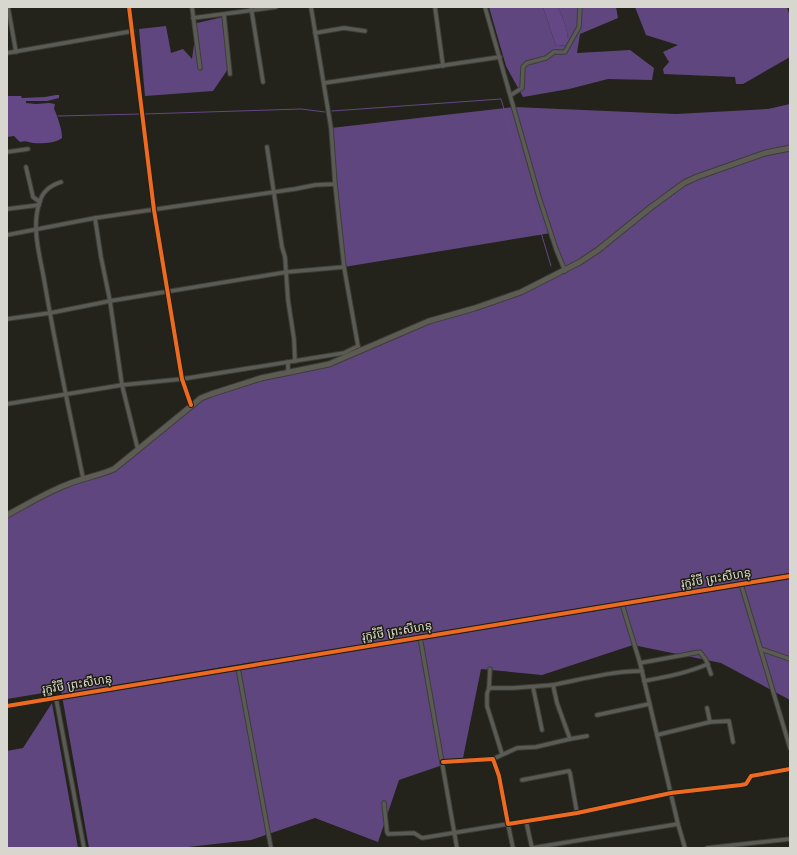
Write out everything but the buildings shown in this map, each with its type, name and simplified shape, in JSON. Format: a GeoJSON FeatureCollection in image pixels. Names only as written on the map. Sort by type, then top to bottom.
{"type":"FeatureCollection","features":[{"type":"Feature","properties":{"kind":"main road"},"geometry":{"type":"LineString","coordinates":[[7,515],[43,495],[65,485],[83,478],[103,474],[114,468],[201,398],[261,378],[329,364],[429,321],[501,300],[565,271],[580,262],[598,250],[684,183],[697,177],[765,154],[790,148]]}},
{"type":"Feature","properties":{"kind":"street"},"geometry":{"type":"LineString","coordinates":[[8,7],[16,52]]}},
{"type":"Feature","properties":{"kind":"street"},"geometry":{"type":"LineString","coordinates":[[130,7],[154,210],[182,379],[191,405]]}},
{"type":"Feature","properties":{"kind":"street"},"geometry":{"type":"LineString","coordinates":[[192,7],[200,68]]}},
{"type":"Feature","properties":{"kind":"street"},"geometry":{"type":"LineString","coordinates":[[193,18],[224,15],[252,8],[276,7]]}},
{"type":"Feature","properties":{"kind":"street"},"geometry":{"type":"LineString","coordinates":[[311,7],[331,128],[335,184],[344,267],[358,346],[361,351]]}},
{"type":"Feature","properties":{"kind":"street"},"geometry":{"type":"LineString","coordinates":[[435,7],[443,66]]}},
{"type":"Feature","properties":{"kind":"street"},"geometry":{"type":"LineString","coordinates":[[485,7],[544,211],[565,271]]}},
{"type":"Feature","properties":{"kind":"street"},"geometry":{"type":"LineString","coordinates":[[511,95],[522,88],[523,67],[527,62],[546,58],[554,52],[565,52],[579,26],[580,7]]}},
{"type":"Feature","properties":{"kind":"street"},"geometry":{"type":"LineString","coordinates":[[252,8],[263,82]]}},
{"type":"Feature","properties":{"kind":"street"},"geometry":{"type":"LineString","coordinates":[[224,15],[230,74]]}},
{"type":"Feature","properties":{"kind":"street"},"geometry":{"type":"LineString","coordinates":[[315,32],[344,28],[365,31]]}},
{"type":"Feature","properties":{"kind":"street"},"geometry":{"type":"LineString","coordinates":[[7,53],[133,31]]}},
{"type":"Feature","properties":{"kind":"street"},"geometry":{"type":"LineString","coordinates":[[324,83],[500,57]]}},
{"type":"Feature","properties":{"kind":"street"},"geometry":{"type":"LineString","coordinates":[[267,147],[287,272],[288,300],[294,339],[295,361]]}},
{"type":"Feature","properties":{"kind":"street"},"geometry":{"type":"LineString","coordinates":[[7,152],[28,149]]}},
{"type":"Feature","properties":{"kind":"street"},"geometry":{"type":"LineString","coordinates":[[26,167],[33,197],[39,203]]}},
{"type":"Feature","properties":{"kind":"street"},"geometry":{"type":"LineString","coordinates":[[61,182],[50,186],[43,193],[39,203],[36,230],[65,395],[83,478]]}},
{"type":"Feature","properties":{"kind":"street"},"geometry":{"type":"LineString","coordinates":[[7,235],[95,218],[335,184]]}},
{"type":"Feature","properties":{"kind":"street"},"geometry":{"type":"LineString","coordinates":[[7,209],[39,203]]}},
{"type":"Feature","properties":{"kind":"street"},"geometry":{"type":"LineString","coordinates":[[95,218],[110,301],[122,385],[138,450]]}},
{"type":"Feature","properties":{"kind":"street"},"geometry":{"type":"LineString","coordinates":[[7,319],[50,313],[110,301],[287,272],[344,267]]}},
{"type":"Feature","properties":{"kind":"street"},"geometry":{"type":"LineString","coordinates":[[7,404],[122,385],[182,379],[344,353],[358,346]]}},
{"type":"Feature","properties":{"kind":"street"},"geometry":{"type":"LineString","coordinates":[[288,362],[288,372]]}},
{"type":"Feature","properties":{"kind":"street","name":"រុក្ខវិថី ព្រះសីហនុ"},"geometry":{"type":"LineString","coordinates":[[7,706],[790,576]]}},
{"type":"Feature","properties":{"kind":"street"},"geometry":{"type":"LineString","coordinates":[[741,584],[790,748]]}},
{"type":"Feature","properties":{"kind":"street"},"geometry":{"type":"LineString","coordinates":[[622,604],[640,663],[685,848]]}},
{"type":"Feature","properties":{"kind":"street"},"geometry":{"type":"LineString","coordinates":[[420,637],[457,848]]}},
{"type":"Feature","properties":{"kind":"street"},"geometry":{"type":"LineString","coordinates":[[761,649],[790,659]]}},
{"type":"Feature","properties":{"kind":"street"},"geometry":{"type":"LineString","coordinates":[[640,663],[699,652],[708,664],[711,674]]}},
{"type":"Feature","properties":{"kind":"street"},"geometry":{"type":"LineString","coordinates":[[644,681],[688,672],[708,664]]}},
{"type":"Feature","properties":{"kind":"street"},"geometry":{"type":"LineString","coordinates":[[238,668],[271,848]]}},
{"type":"Feature","properties":{"kind":"street"},"geometry":{"type":"LineString","coordinates":[[490,669],[487,700],[488,711],[502,754]]}},
{"type":"Feature","properties":{"kind":"street"},"geometry":{"type":"LineString","coordinates":[[488,688],[553,685],[603,674],[626,671],[642,672]]}},
{"type":"Feature","properties":{"kind":"street"},"geometry":{"type":"LineString","coordinates":[[553,685],[557,703],[570,739]]}},
{"type":"Feature","properties":{"kind":"street"},"geometry":{"type":"LineString","coordinates":[[533,686],[542,730]]}},
{"type":"Feature","properties":{"kind":"street"},"geometry":{"type":"LineString","coordinates":[[56,698],[84,848]]}},
{"type":"Feature","properties":{"kind":"street"},"geometry":{"type":"LineString","coordinates":[[597,715],[649,704]]}},
{"type":"Feature","properties":{"kind":"street"},"geometry":{"type":"LineString","coordinates":[[707,708],[710,722]]}},
{"type":"Feature","properties":{"kind":"street"},"geometry":{"type":"LineString","coordinates":[[657,735],[710,722],[729,721],[733,742]]}},
{"type":"Feature","properties":{"kind":"street"},"geometry":{"type":"LineString","coordinates":[[442,762],[493,759],[517,748],[536,747],[587,736]]}},
{"type":"Feature","properties":{"kind":"street"},"geometry":{"type":"LineString","coordinates":[[493,759],[513,848]]}},
{"type":"Feature","properties":{"kind":"street"},"geometry":{"type":"LineString","coordinates":[[384,803],[388,834],[414,833],[422,838],[577,813],[671,793],[741,785],[746,784],[751,776],[790,769]]}},
{"type":"Feature","properties":{"kind":"street"},"geometry":{"type":"LineString","coordinates":[[522,780],[569,771],[577,813]]}},
{"type":"Feature","properties":{"kind":"street"},"geometry":{"type":"LineString","coordinates":[[526,821],[532,848],[678,824]]}},
{"type":"Feature","properties":{"kind":"street"},"geometry":{"type":"LineString","coordinates":[[707,848],[790,839]]}},
{"type":"Feature","properties":{"kind":"shaded area"},"geometry":{"type":"Polygon","coordinates":[[[489,7],[543,7],[556,46],[568,45],[567,30],[558,7],[616,7],[618,18],[580,34],[577,53],[630,50],[654,68],[652,80],[608,79],[569,89],[523,97],[506,66],[489,7]]]}},
{"type":"Feature","properties":{"kind":"shaded area"},"geometry":{"type":"Polygon","coordinates":[[[543,7],[558,7],[567,30],[568,45],[556,46],[543,7]]]}},
{"type":"Feature","properties":{"kind":"shaded area"},"geometry":{"type":"Polygon","coordinates":[[[635,7],[787,7],[790,17],[790,57],[743,84],[736,84],[735,77],[664,74],[663,69],[669,62],[663,52],[678,45],[646,35],[635,7]]]}},
{"type":"Feature","properties":{"kind":"shaded area"},"geometry":{"type":"Polygon","coordinates":[[[223,17],[228,69],[213,91],[145,96],[139,29],[166,26],[171,53],[183,49],[192,59],[197,23],[223,17]]]}},
{"type":"Feature","properties":{"kind":"shaded area"},"geometry":{"type":"Polygon","coordinates":[[[59,95],[59,98],[47,101],[26,101],[26,103],[55,104],[54,109],[60,124],[62,138],[52,142],[33,143],[25,141],[20,142],[14,136],[7,137],[7,96],[21,96],[22,98],[59,95]]]}},
{"type":"Feature","properties":{"kind":"shaded area"},"geometry":{"type":"Polygon","coordinates":[[[790,104],[790,700],[721,663],[633,645],[542,675],[481,669],[463,758],[399,780],[378,842],[315,818],[251,840],[179,848],[89,848],[61,690],[7,699],[7,515],[43,495],[114,469],[201,398],[261,378],[329,364],[429,321],[501,300],[565,271],[551,233],[344,267],[331,128],[514,107],[676,114],[768,109],[790,104]]]}},
{"type":"Feature","properties":{"kind":"shaded area"},"geometry":{"type":"Polygon","coordinates":[[[52,703],[78,848],[7,848],[7,751],[23,748],[52,703]]]}},
{"type":"Feature","properties":{"kind":"waterway"},"geometry":{"type":"LineString","coordinates":[[332,111],[501,99],[551,266]]}},
{"type":"Feature","properties":{"kind":"waterway"},"geometry":{"type":"LineString","coordinates":[[144,114],[301,109],[325,112]]}},
{"type":"Feature","properties":{"kind":"waterway"},"geometry":{"type":"LineString","coordinates":[[58,116],[141,114]]}},
{"type":"Feature","properties":{"kind":"cycle path"},"geometry":{"type":"LineString","coordinates":[[129,7],[154,210],[182,379],[191,405]]}},
{"type":"Feature","properties":{"kind":"cycle path"},"geometry":{"type":"LineString","coordinates":[[7,706],[790,576]]}},
{"type":"Feature","properties":{"kind":"cycle path"},"geometry":{"type":"LineString","coordinates":[[443,762],[493,759],[499,776],[508,824],[577,813],[671,793],[741,785],[746,784],[751,776],[790,769]]}}]}
